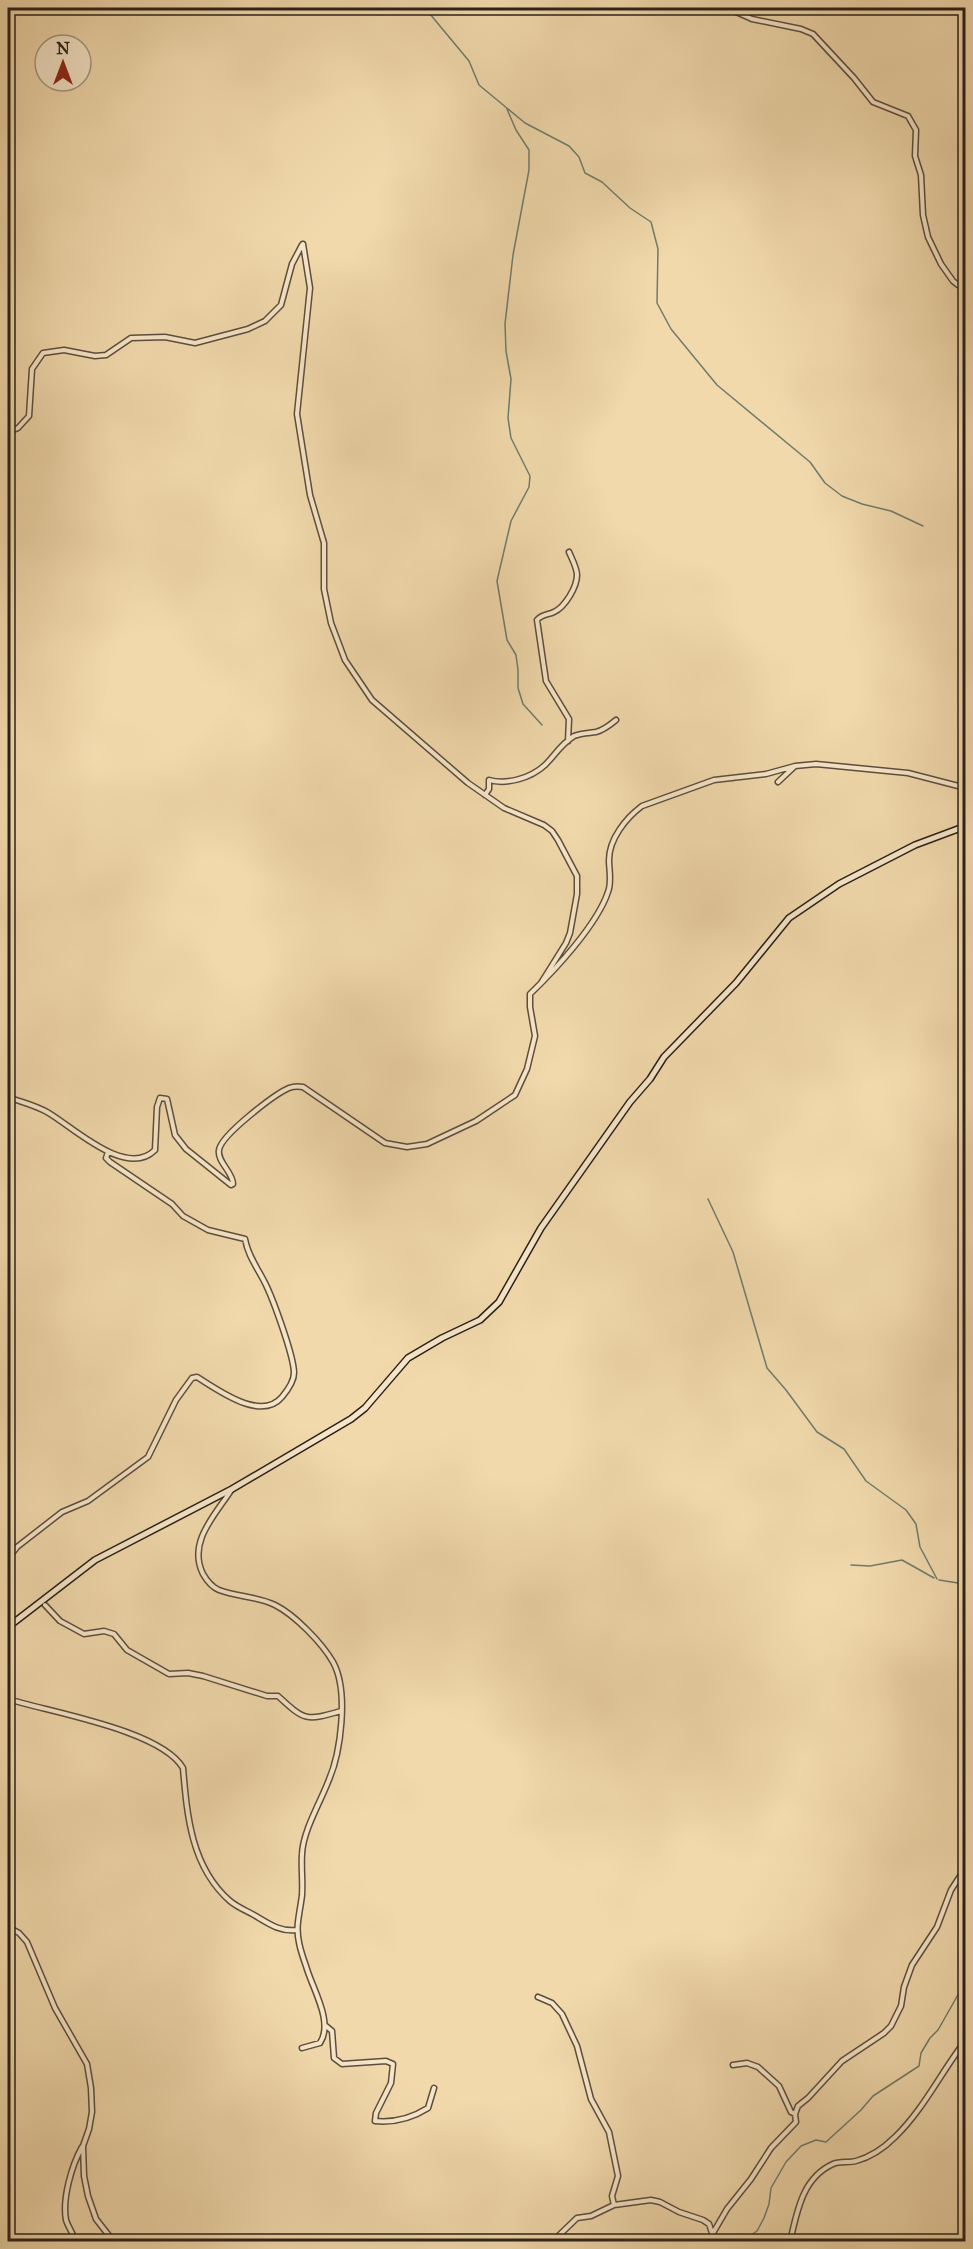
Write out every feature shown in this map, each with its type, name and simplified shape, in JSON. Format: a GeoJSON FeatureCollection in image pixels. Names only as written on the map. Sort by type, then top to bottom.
{"type":"FeatureCollection","features":[{"type":"Feature","properties":{"kind":"street"},"geometry":{"type":"LineString","coordinates":[[733,8],[734,11],[752,19],[801,29],[813,34],[873,102],[908,116],[916,130],[915,156],[921,175],[923,215],[928,237],[941,264],[953,281],[958,285],[966,283]]}},
{"type":"Feature","properties":{"kind":"street"},"geometry":{"type":"LineString","coordinates":[[8,432],[18,428],[29,416],[32,369],[43,353],[64,350],[95,356],[105,355],[131,338],[165,337],[195,343],[248,329],[269,317],[281,304],[292,264],[303,244],[310,288],[297,414],[298,428],[310,495],[324,543],[324,589],[333,630],[345,660],[372,700],[418,742],[485,795],[504,808],[544,825],[552,831],[578,880],[567,943],[539,986]]}},
{"type":"Feature","properties":{"kind":"street"},"geometry":{"type":"LineString","coordinates":[[568,741],[568,719],[546,681],[537,620],[540,616],[556,611],[567,599],[574,585],[578,573],[569,552]]}},
{"type":"Feature","properties":{"kind":"street"},"geometry":{"type":"LineString","coordinates":[[485,795],[489,789],[489,780],[496,783],[506,782],[535,773],[544,766],[560,744],[574,736],[600,730],[616,720]]}},
{"type":"Feature","properties":{"kind":"street"},"geometry":{"type":"LineString","coordinates":[[8,1097],[48,1112],[82,1137],[108,1152],[125,1157],[143,1158],[151,1155],[155,1150],[157,1107],[160,1098],[167,1099],[176,1135],[186,1149],[231,1185],[233,1179],[219,1155],[220,1146],[233,1129],[279,1094],[295,1086],[303,1087],[385,1143],[406,1147],[427,1144],[476,1121],[515,1095],[526,1069],[534,1035],[530,994],[549,978],[585,933],[608,892],[610,848],[614,839],[634,812],[642,806],[706,783],[816,764],[898,772],[966,788]]}},
{"type":"Feature","properties":{"kind":"street"},"geometry":{"type":"LineString","coordinates":[[778,782],[795,766]]}},
{"type":"Feature","properties":{"kind":"street"},"geometry":{"type":"LineString","coordinates":[[8,1627],[95,1560],[232,1489],[351,1419],[365,1408],[408,1358],[488,1314],[509,1287],[541,1228],[664,1057],[736,983],[789,918],[838,884],[915,845],[966,826]]}},
{"type":"Feature","properties":{"kind":"street"},"geometry":{"type":"LineString","coordinates":[[8,1559],[17,1547],[62,1512],[88,1501],[148,1457],[176,1400],[192,1378],[197,1377],[231,1397],[266,1407],[275,1404],[285,1393],[293,1378],[291,1358],[281,1328],[264,1280],[252,1262],[245,1239],[208,1230],[183,1216],[172,1204],[110,1162],[106,1158],[108,1152]]}},
{"type":"Feature","properties":{"kind":"street"},"geometry":{"type":"LineString","coordinates":[[232,1489],[213,1514],[202,1535],[199,1546],[202,1572],[209,1584],[216,1589],[262,1600],[292,1616],[319,1644],[333,1662],[338,1675],[341,1712],[336,1754],[329,1780],[302,1849],[302,1897],[297,1930],[306,1968],[326,2025],[320,2043],[302,2048]]}},
{"type":"Feature","properties":{"kind":"street"},"geometry":{"type":"LineString","coordinates":[[45,1605],[60,1621],[84,1634],[104,1631],[114,1634],[127,1650],[169,1674],[188,1673],[203,1676],[267,1696],[278,1696],[299,1716],[314,1719],[341,1712]]}},
{"type":"Feature","properties":{"kind":"street"},"geometry":{"type":"LineString","coordinates":[[8,1699],[133,1733],[177,1760],[183,1768],[190,1827],[195,1846],[209,1875],[230,1901],[239,1907],[276,1928],[286,1931],[297,1930]]}},
{"type":"Feature","properties":{"kind":"street"},"geometry":{"type":"LineString","coordinates":[[713,2233],[771,2148],[796,2122],[795,2114],[798,2106],[842,2061],[891,2026],[901,2006],[904,1987],[912,1965],[936,1927],[951,1890],[966,1867]]}},
{"type":"Feature","properties":{"kind":"street"},"geometry":{"type":"LineString","coordinates":[[8,1927],[27,1942],[59,2017],[87,2064],[92,2112],[89,2129],[71,2169],[67,2199],[66,2220],[75,2241]]}},
{"type":"Feature","properties":{"kind":"street"},"geometry":{"type":"LineString","coordinates":[[538,1996],[552,2003],[562,2014],[576,2046],[591,2099],[609,2132],[618,2176],[612,2196],[615,2205]]}},
{"type":"Feature","properties":{"kind":"street"},"geometry":{"type":"LineString","coordinates":[[326,2025],[332,2031],[334,2058],[342,2064],[386,2061],[393,2064],[391,2083],[376,2113],[375,2121],[388,2122],[420,2113],[428,2108],[434,2088]]}},
{"type":"Feature","properties":{"kind":"street"},"geometry":{"type":"LineString","coordinates":[[790,2241],[801,2196],[807,2186],[832,2165],[867,2157],[880,2150],[895,2137],[915,2115],[966,2040]]}},
{"type":"Feature","properties":{"kind":"street"},"geometry":{"type":"LineString","coordinates":[[733,2065],[747,2063],[758,2067],[778,2086],[791,2112],[795,2114]]}},
{"type":"Feature","properties":{"kind":"street"},"geometry":{"type":"LineString","coordinates":[[82,2146],[88,2196],[96,2219],[114,2241]]}},
{"type":"Feature","properties":{"kind":"street"},"geometry":{"type":"LineString","coordinates":[[552,2241],[577,2218],[591,2216],[615,2205],[651,2200],[703,2220],[709,2224],[716,2241]]}},
{"type":"Feature","properties":{"kind":"waterway"},"geometry":{"type":"LineString","coordinates":[[425,8],[469,61],[479,85],[525,123],[569,146],[579,157],[585,173],[602,182],[630,208],[651,222],[658,249],[657,303],[671,329],[717,385],[810,462],[825,483],[842,496],[891,511],[923,526]]}},
{"type":"Feature","properties":{"kind":"waterway"},"geometry":{"type":"LineString","coordinates":[[507,109],[516,130],[529,150],[529,170],[513,255],[505,324],[506,351],[511,379],[508,418],[511,438],[530,476],[529,487],[511,521],[497,581],[507,640],[516,655],[518,688],[523,704],[542,725]]}},
{"type":"Feature","properties":{"kind":"waterway"},"geometry":{"type":"LineString","coordinates":[[708,1199],[733,1252],[767,1368],[817,1432],[844,1449],[866,1481],[906,1510],[916,1524],[920,1547],[937,1579]]}},
{"type":"Feature","properties":{"kind":"waterway"},"geometry":{"type":"LineString","coordinates":[[851,1565],[870,1566],[902,1560],[934,1578]]}},
{"type":"Feature","properties":{"kind":"waterway"},"geometry":{"type":"LineString","coordinates":[[939,1580],[958,1583],[966,1589]]}},
{"type":"Feature","properties":{"kind":"waterway"},"geometry":{"type":"LineString","coordinates":[[741,2242],[757,2231],[769,2204],[771,2188],[786,2162],[801,2146],[816,2140],[826,2142],[873,2096],[919,2066],[921,2053],[938,2030],[963,1986],[966,1966]]}}]}
